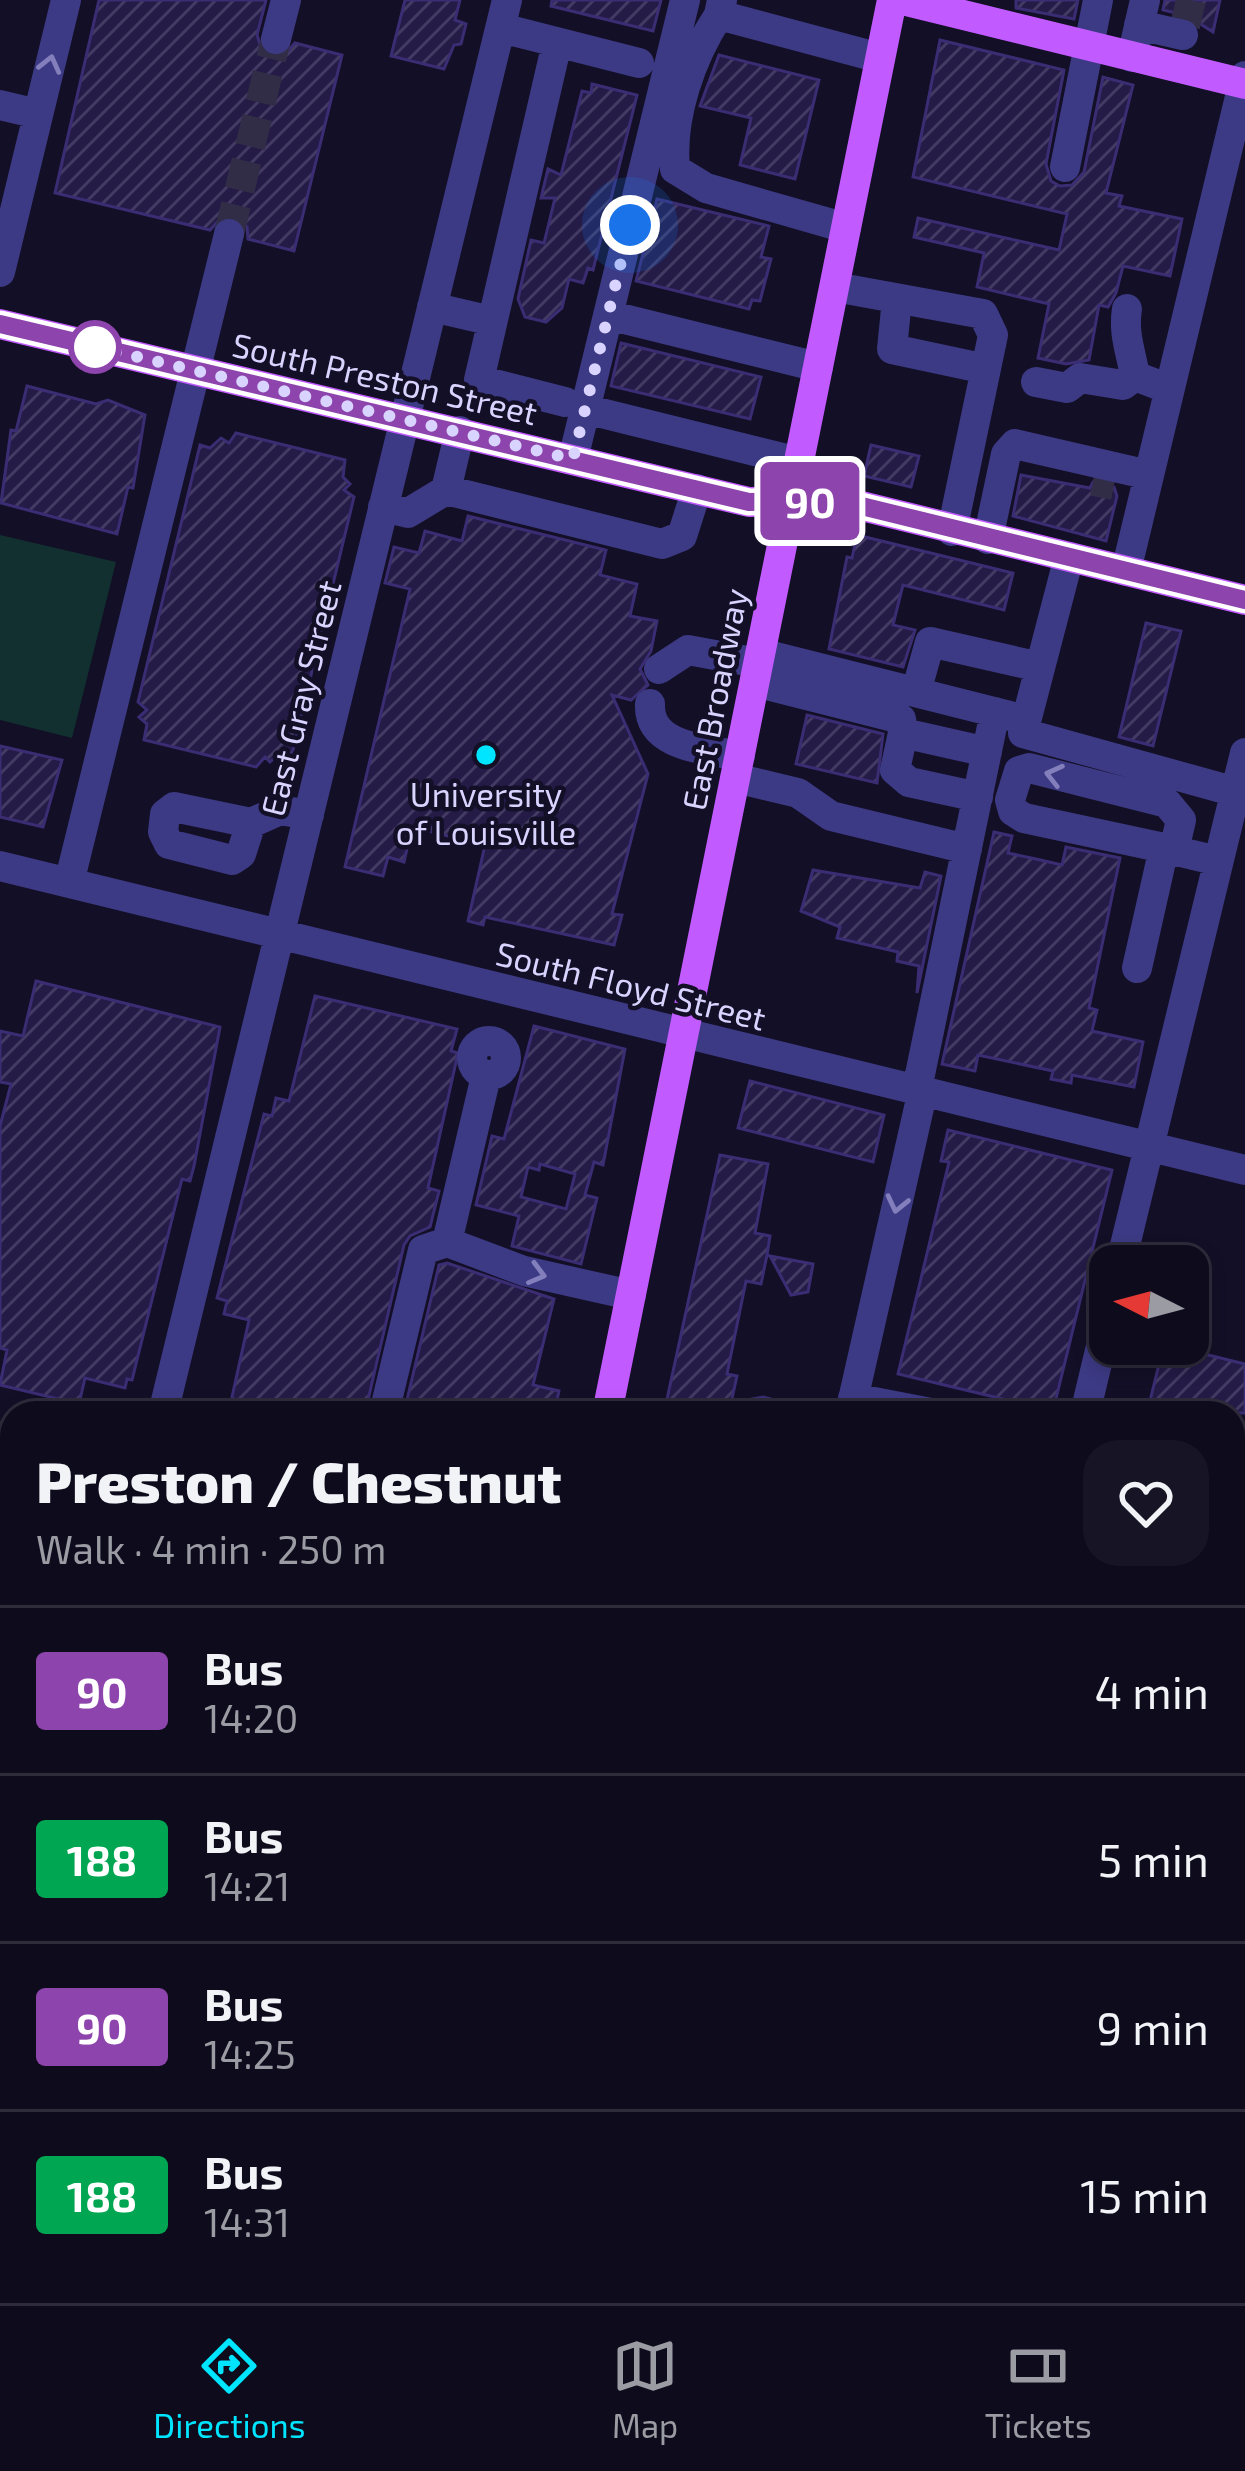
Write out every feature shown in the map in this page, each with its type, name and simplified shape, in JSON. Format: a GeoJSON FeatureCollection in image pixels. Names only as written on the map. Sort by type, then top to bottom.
{"type":"FeatureCollection","features":[{"type":"Feature","properties":{"kind":"main road","name":"East Broadway"},"geometry":{"type":"LineString","coordinates":[[610,1401],[892,0]]}},
{"type":"Feature","properties":{"kind":"main road"},"geometry":{"type":"LineString","coordinates":[[902,0],[985,10],[1089,46],[1244,81]]}},
{"type":"Feature","properties":{"kind":"main road","name":"South Preston Street"},"geometry":{"type":"LineString","coordinates":[[0,324],[749,502],[837,500],[1245,600]]}},
{"type":"Feature","properties":{"kind":"street"},"geometry":{"type":"LineString","coordinates":[[0,272],[66,0]]}},
{"type":"Feature","properties":{"kind":"street"},"geometry":{"type":"LineString","coordinates":[[276,39],[286,0]]}},
{"type":"Feature","properties":{"kind":"street"},"geometry":{"type":"LineString","coordinates":[[573,459],[575,406],[608,315],[685,0]]}},
{"type":"Feature","properties":{"kind":"street"},"geometry":{"type":"LineString","coordinates":[[1065,167],[1098,0]]}},
{"type":"Feature","properties":{"kind":"street"},"geometry":{"type":"LineString","coordinates":[[846,228],[706,188],[675,169],[673,150],[695,51],[721,7],[880,58]]}},
{"type":"Feature","properties":{"kind":"street"},"geometry":{"type":"LineString","coordinates":[[1132,56],[1142,13],[1184,30],[1175,67]]}},
{"type":"Feature","properties":{"kind":"street"},"geometry":{"type":"LineString","coordinates":[[504,14],[557,43],[639,63]]}},
{"type":"Feature","properties":{"kind":"street","name":"East Gray Street"},"geometry":{"type":"LineString","coordinates":[[166,1401],[504,14]]}},
{"type":"Feature","properties":{"kind":"street"},"geometry":{"type":"LineString","coordinates":[[557,43],[479,380],[799,462]]}},
{"type":"Feature","properties":{"kind":"street"},"geometry":{"type":"LineString","coordinates":[[1126,571],[1118,479],[1169,389],[1244,81]]}},
{"type":"Feature","properties":{"kind":"street"},"geometry":{"type":"LineString","coordinates":[[0,105],[38,114]]}},
{"type":"Feature","properties":{"kind":"street"},"geometry":{"type":"LineString","coordinates":[[69,884],[229,234]]}},
{"type":"Feature","properties":{"kind":"street"},"geometry":{"type":"LineString","coordinates":[[835,287],[983,314],[993,335],[952,531]]}},
{"type":"Feature","properties":{"kind":"street"},"geometry":{"type":"LineString","coordinates":[[897,299],[892,349],[986,369]]}},
{"type":"Feature","properties":{"kind":"street"},"geometry":{"type":"LineString","coordinates":[[432,307],[492,321]]}},
{"type":"Feature","properties":{"kind":"street"},"geometry":{"type":"LineString","coordinates":[[1127,309],[1124,335],[1133,354],[1135,376]]}},
{"type":"Feature","properties":{"kind":"street"},"geometry":{"type":"LineString","coordinates":[[608,315],[818,367]]}},
{"type":"Feature","properties":{"kind":"street"},"geometry":{"type":"LineString","coordinates":[[1135,376],[1169,389]]}},
{"type":"Feature","properties":{"kind":"street"},"geometry":{"type":"LineString","coordinates":[[1036,382],[1066,388],[1080,378],[1123,385],[1135,376]]}},
{"type":"Feature","properties":{"kind":"street"},"geometry":{"type":"LineString","coordinates":[[446,490],[460,431]]}},
{"type":"Feature","properties":{"kind":"street"},"geometry":{"type":"LineString","coordinates":[[988,539],[1009,447],[1118,479]]}},
{"type":"Feature","properties":{"kind":"street"},"geometry":{"type":"LineString","coordinates":[[383,507],[408,513],[446,490],[662,544],[682,536],[697,489]]}},
{"type":"Feature","properties":{"kind":"street"},"geometry":{"type":"LineString","coordinates":[[848,1401],[920,1089],[987,752],[1040,667],[1069,556]]}},
{"type":"Feature","properties":{"kind":"street"},"geometry":{"type":"LineString","coordinates":[[916,692],[930,642],[1040,667]]}},
{"type":"Feature","properties":{"kind":"street"},"geometry":{"type":"LineString","coordinates":[[659,669],[688,650],[916,692],[1010,716],[1023,734],[1239,788]]}},
{"type":"Feature","properties":{"kind":"street"},"geometry":{"type":"LineString","coordinates":[[758,666],[901,718],[903,733],[895,770],[900,777],[978,797]]}},
{"type":"Feature","properties":{"kind":"street"},"geometry":{"type":"LineString","coordinates":[[650,704],[654,727],[664,737],[798,793],[831,816],[967,849]]}},
{"type":"Feature","properties":{"kind":"street"},"geometry":{"type":"LineString","coordinates":[[903,733],[987,752]]}},
{"type":"Feature","properties":{"kind":"street"},"geometry":{"type":"LineString","coordinates":[[1125,1245],[1245,753]]}},
{"type":"Feature","properties":{"kind":"street"},"geometry":{"type":"LineString","coordinates":[[1137,968],[1169,849],[1180,820],[1168,803],[1029,769],[1019,771],[1010,800],[1024,818],[1169,849],[1218,861]]}},
{"type":"Feature","properties":{"kind":"street"},"geometry":{"type":"LineString","coordinates":[[250,824],[280,810],[309,814]]}},
{"type":"Feature","properties":{"kind":"street","name":"South Floyd Street"},"geometry":{"type":"LineString","coordinates":[[0,866],[1245,1169]]}},
{"type":"Feature","properties":{"kind":"street"},"geometry":{"type":"LineString","coordinates":[[447,1243],[486,1076],[504,1068],[494,1044],[507,992]]}},
{"type":"Feature","properties":{"kind":"street"},"geometry":{"type":"LineString","coordinates":[[387,1401],[423,1250],[447,1243],[524,1271],[631,1295]]}},
{"type":"Feature","properties":{"kind":"street"},"geometry":{"type":"LineString","coordinates":[[1088,1401],[1097,1365]]}},
{"type":"Feature","properties":{"kind":"green space"},"geometry":{"type":"Polygon","coordinates":[[[0,535],[116,562],[72,738],[0,720],[0,535]]]}},
{"type":"Feature","properties":{"kind":"building"},"geometry":{"type":"Polygon","coordinates":[[[99,0],[266,0],[257,35],[263,54],[282,57],[295,43],[342,55],[294,251],[248,239],[247,227],[235,215],[223,216],[210,230],[55,193],[99,0]]]}},
{"type":"Feature","properties":{"kind":"building"},"geometry":{"type":"Polygon","coordinates":[[[405,0],[460,0],[455,20],[466,24],[461,44],[454,45],[444,69],[391,56],[405,0]]]}},
{"type":"Feature","properties":{"kind":"building"},"geometry":{"type":"Polygon","coordinates":[[[552,0],[661,0],[653,31],[551,6],[552,0]]]}},
{"type":"Feature","properties":{"kind":"building"},"geometry":{"type":"Polygon","coordinates":[[[1016,0],[1078,0],[1074,19],[1016,8],[1016,0]]]}},
{"type":"Feature","properties":{"kind":"building"},"geometry":{"type":"Polygon","coordinates":[[[1165,0],[1220,0],[1213,32],[1188,16],[1163,10],[1165,0]]]}},
{"type":"Feature","properties":{"kind":"building"},"geometry":{"type":"Polygon","coordinates":[[[940,40],[1064,70],[1046,164],[1051,181],[1060,186],[1072,185],[1084,172],[1103,77],[1133,85],[1106,193],[1122,196],[1119,206],[1182,219],[1170,276],[1123,266],[1108,307],[1099,305],[1089,360],[1066,364],[1038,358],[1049,304],[977,287],[984,253],[914,237],[918,218],[1059,250],[1067,214],[913,177],[940,40]]]}},
{"type":"Feature","properties":{"kind":"building"},"geometry":{"type":"Polygon","coordinates":[[[719,55],[819,80],[795,179],[740,165],[751,118],[700,106],[719,55]]]}},
{"type":"Feature","properties":{"kind":"building"},"geometry":{"type":"Polygon","coordinates":[[[592,84],[637,95],[593,270],[588,268],[583,283],[569,279],[562,308],[546,322],[525,317],[518,299],[531,240],[544,243],[555,198],[541,198],[548,169],[561,175],[582,91],[591,93],[592,84]]]}},
{"type":"Feature","properties":{"kind":"building"},"geometry":{"type":"Polygon","coordinates":[[[657,199],[769,226],[761,257],[771,259],[760,301],[752,300],[749,309],[636,281],[657,199]]]}},
{"type":"Feature","properties":{"kind":"building"},"geometry":{"type":"Polygon","coordinates":[[[621,343],[761,377],[750,419],[611,386],[621,343]]]}},
{"type":"Feature","properties":{"kind":"building"},"geometry":{"type":"Polygon","coordinates":[[[27,386],[96,404],[108,400],[145,415],[133,488],[128,487],[117,534],[1,503],[11,430],[16,431],[27,386]]]}},
{"type":"Feature","properties":{"kind":"building"},"geometry":{"type":"Polygon","coordinates":[[[236,433],[345,460],[343,477],[350,484],[344,490],[354,497],[292,754],[279,753],[270,762],[265,757],[256,767],[144,740],[147,724],[139,717],[147,710],[138,702],[200,445],[210,448],[221,438],[229,443],[236,433]]]}},
{"type":"Feature","properties":{"kind":"building"},"geometry":{"type":"Polygon","coordinates":[[[871,445],[919,456],[911,487],[864,476],[871,445]]]}},
{"type":"Feature","properties":{"kind":"building"},"geometry":{"type":"Polygon","coordinates":[[[1021,475],[1090,488],[1093,482],[1114,487],[1117,496],[1106,541],[1013,516],[1021,475]]]}},
{"type":"Feature","properties":{"kind":"building"},"geometry":{"type":"Polygon","coordinates":[[[468,516],[606,550],[600,575],[637,584],[630,616],[657,621],[651,651],[640,669],[648,685],[631,700],[612,695],[648,774],[612,914],[622,915],[614,945],[485,917],[483,925],[468,921],[485,845],[412,827],[404,862],[388,857],[383,876],[345,867],[410,589],[385,583],[394,547],[419,553],[425,531],[462,541],[468,516]]]}},
{"type":"Feature","properties":{"kind":"building"},"geometry":{"type":"Polygon","coordinates":[[[857,535],[1013,573],[1004,610],[903,585],[893,625],[915,630],[903,667],[829,649],[847,557],[852,558],[857,535]]]}},
{"type":"Feature","properties":{"kind":"building"},"geometry":{"type":"Polygon","coordinates":[[[1146,623],[1181,631],[1153,746],[1119,737],[1146,623]]]}},
{"type":"Feature","properties":{"kind":"building"},"geometry":{"type":"Polygon","coordinates":[[[807,715],[883,734],[877,783],[796,764],[807,715]]]}},
{"type":"Feature","properties":{"kind":"building"},"geometry":{"type":"Polygon","coordinates":[[[0,746],[62,760],[43,827],[0,817],[0,746]]]}},
{"type":"Feature","properties":{"kind":"building"},"geometry":{"type":"Polygon","coordinates":[[[994,832],[1012,836],[1008,853],[1062,865],[1066,847],[1120,858],[1089,1008],[1097,1010],[1092,1031],[1143,1042],[1134,1087],[1072,1075],[1071,1083],[1051,1079],[1053,1071],[978,1055],[975,1071],[942,1064],[994,832]]]}},
{"type":"Feature","properties":{"kind":"building"},"geometry":{"type":"Polygon","coordinates":[[[813,870],[920,888],[925,872],[941,876],[917,993],[919,966],[897,961],[898,952],[837,938],[840,927],[801,911],[813,870]]]}},
{"type":"Feature","properties":{"kind":"building"},"geometry":{"type":"Polygon","coordinates":[[[36,981],[220,1027],[194,1166],[190,1181],[182,1179],[132,1380],[127,1379],[125,1388],[85,1378],[80,1401],[0,1385],[7,1350],[0,1348],[0,1126],[11,1084],[0,1082],[0,1031],[23,1036],[36,981]]]}},
{"type":"Feature","properties":{"kind":"building"},"geometry":{"type":"Polygon","coordinates":[[[315,996],[457,1029],[451,1051],[458,1053],[428,1188],[439,1191],[430,1227],[410,1236],[404,1245],[368,1401],[236,1401],[232,1397],[249,1320],[224,1314],[227,1301],[217,1298],[264,1114],[272,1116],[276,1098],[289,1101],[315,996]]]}},
{"type":"Feature","properties":{"kind":"building"},"geometry":{"type":"Polygon","coordinates":[[[534,1026],[625,1049],[603,1165],[594,1162],[585,1195],[597,1198],[581,1264],[512,1246],[519,1216],[476,1205],[492,1136],[504,1139],[534,1026]],[[540,1164],[539,1170],[528,1167],[521,1197],[566,1209],[575,1174],[540,1164]]]}},
{"type":"Feature","properties":{"kind":"building"},"geometry":{"type":"Polygon","coordinates":[[[750,1081],[884,1115],[873,1162],[738,1128],[750,1081]]]}},
{"type":"Feature","properties":{"kind":"building"},"geometry":{"type":"Polygon","coordinates":[[[948,1130],[1112,1170],[1094,1245],[1089,1245],[1089,1264],[1055,1401],[1011,1401],[898,1374],[949,1162],[941,1161],[948,1130]]]}},
{"type":"Feature","properties":{"kind":"building"},"geometry":{"type":"Polygon","coordinates":[[[720,1155],[768,1164],[755,1233],[770,1236],[761,1284],[746,1281],[727,1374],[737,1376],[731,1401],[667,1401],[720,1155]]]}},
{"type":"Feature","properties":{"kind":"building"},"geometry":{"type":"Polygon","coordinates":[[[770,1256],[813,1264],[808,1292],[791,1295],[770,1256]]]}},
{"type":"Feature","properties":{"kind":"building"},"geometry":{"type":"Polygon","coordinates":[[[447,1263],[554,1299],[533,1385],[559,1391],[557,1401],[407,1400],[439,1265],[447,1263]]]}},
{"type":"Feature","properties":{"kind":"building"},"geometry":{"type":"Polygon","coordinates":[[[1209,1355],[1245,1364],[1245,1401],[1150,1401],[1159,1365],[1209,1365],[1209,1355]]]}},
{"type":"Feature","properties":{"kind":"tunnel"},"geometry":{"type":"LineString","coordinates":[[1185,26],[1191,0]]}},
{"type":"Feature","properties":{"kind":"tunnel"},"geometry":{"type":"LineString","coordinates":[[229,234],[276,39]]}},
{"type":"Feature","properties":{"kind":"tunnel"},"geometry":{"type":"LineString","coordinates":[[1093,481],[1114,485]]}},
{"type":"Feature","properties":{"kind":"bus line","name":"90"},"geometry":{"type":"LineString","coordinates":[[0,324],[749,502],[837,500],[1245,600]]}},
{"type":"Feature","properties":{"kind":"place","name":"University of Louisville"},"geometry":{"type":"Point","coordinates":[486,755]}},
{"type":"Feature","properties":{"kind":"route"},"geometry":{"type":"LineString","coordinates":[[95,347],[573,459],[630,225]]}}]}
